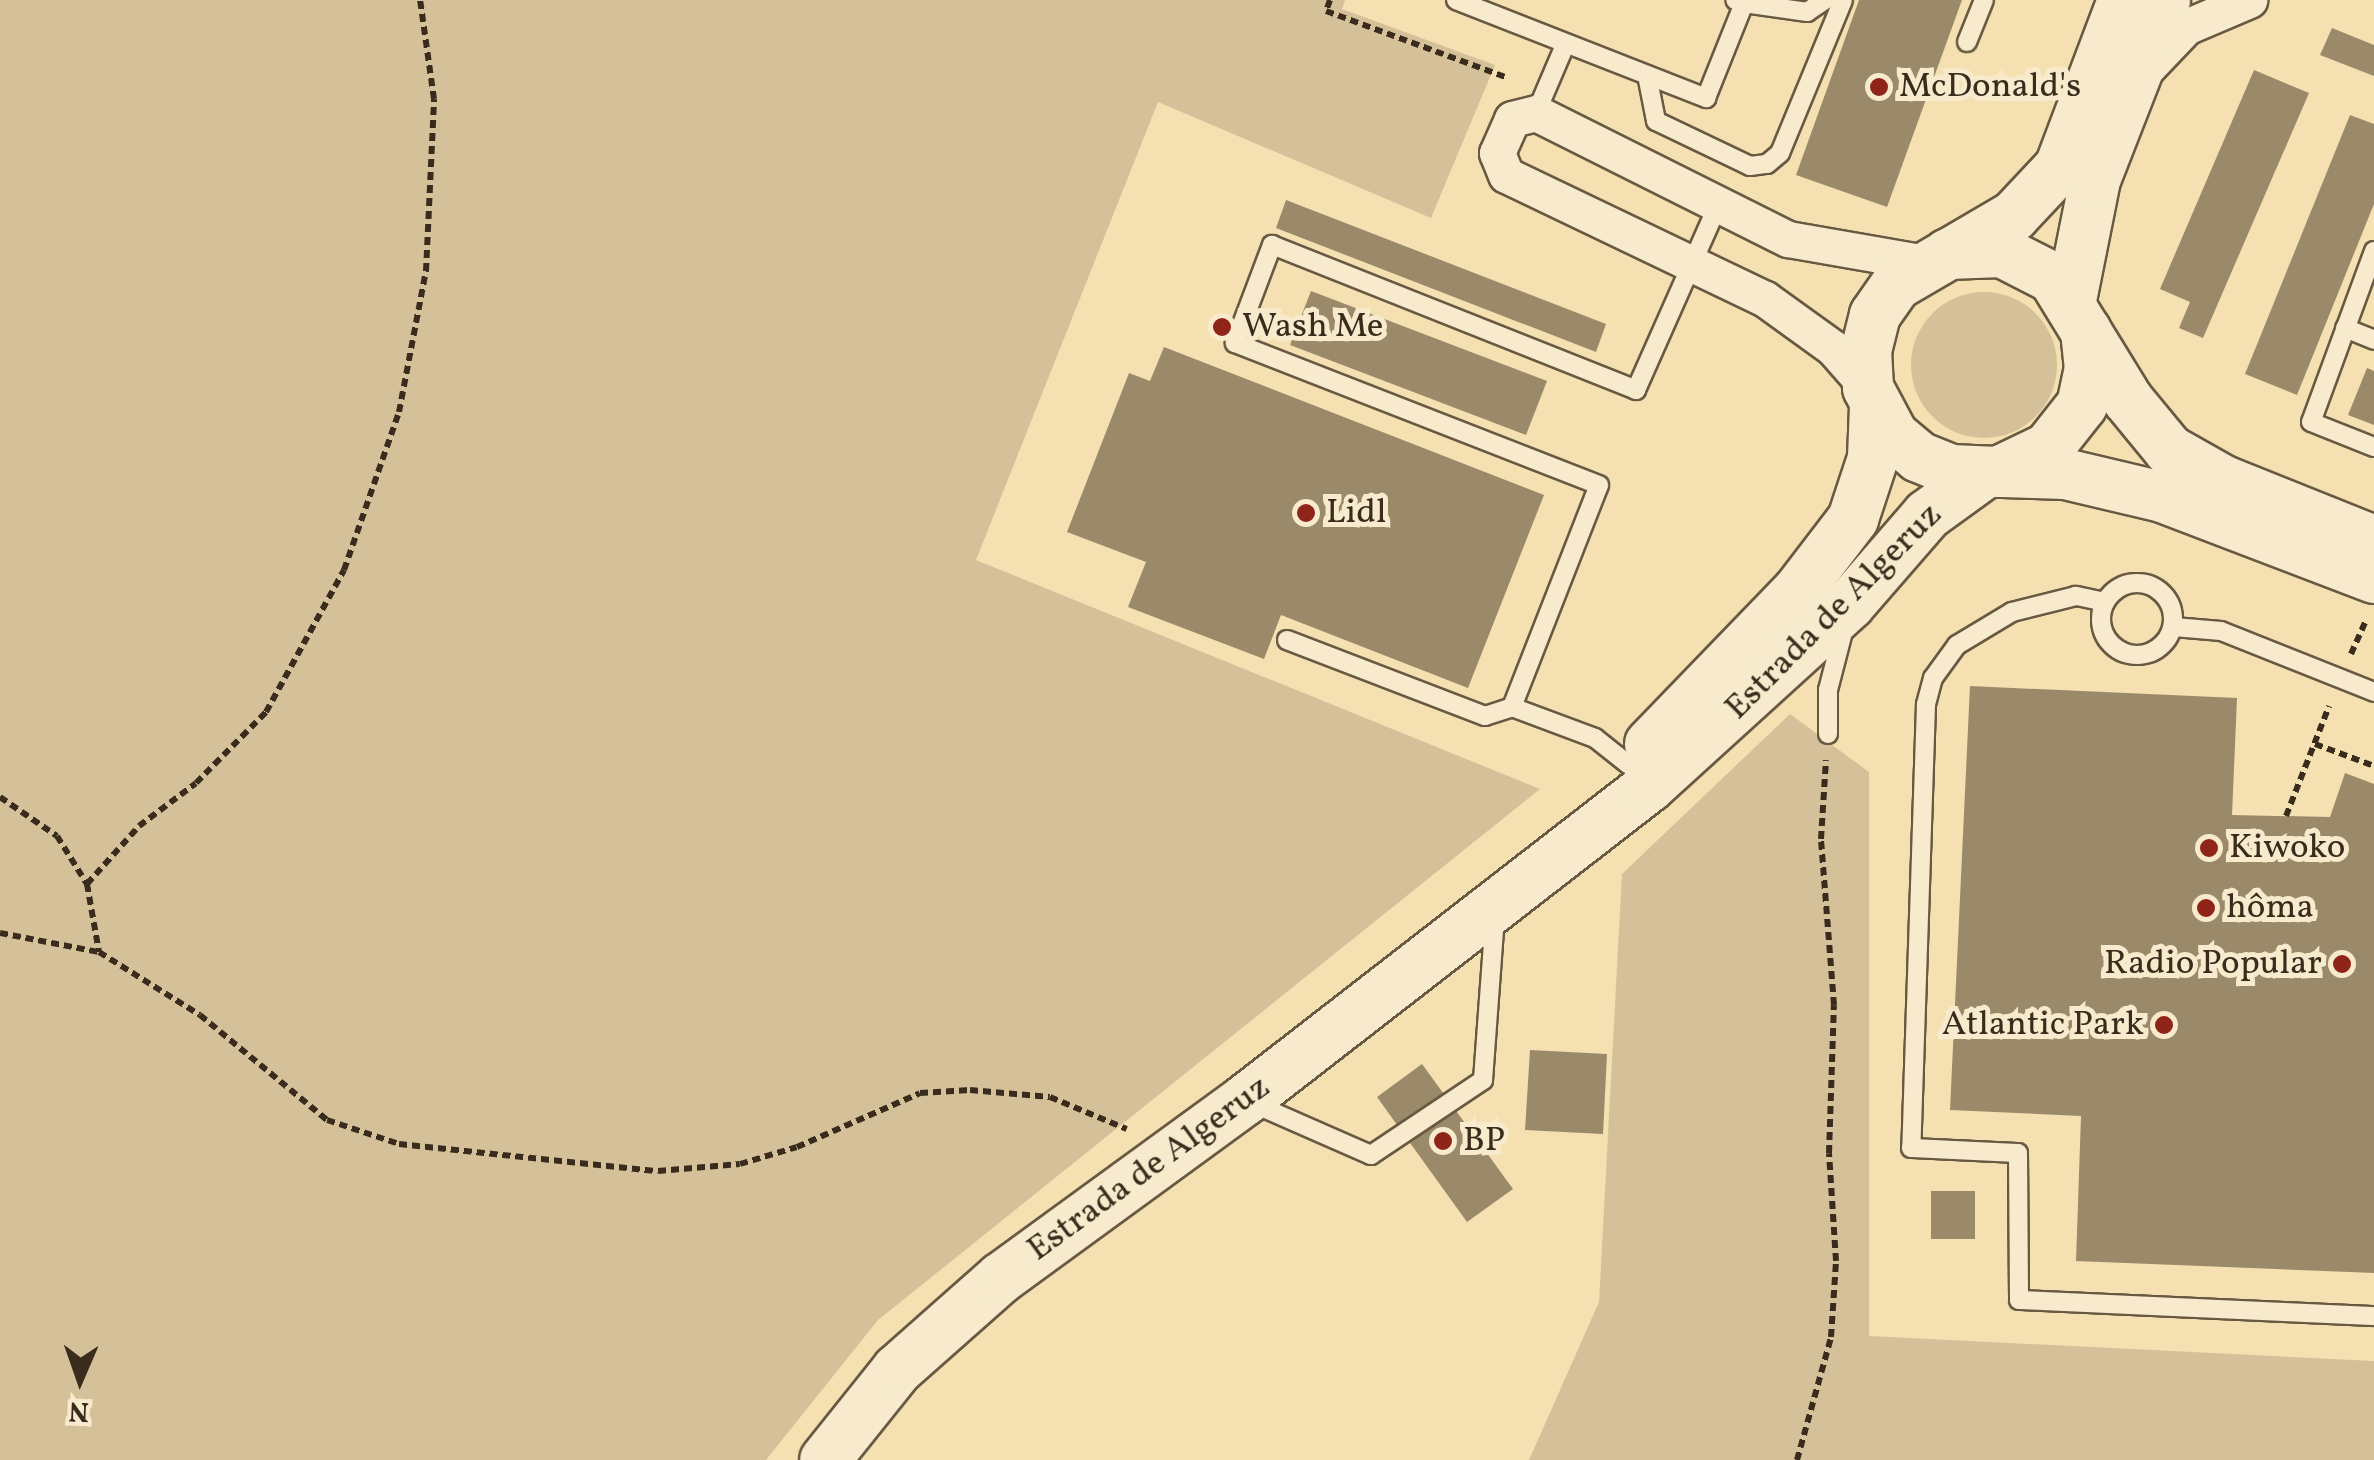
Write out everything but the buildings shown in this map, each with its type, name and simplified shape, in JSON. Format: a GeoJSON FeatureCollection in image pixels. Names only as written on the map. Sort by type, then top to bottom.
{"type":"FeatureCollection","features":[{"type":"Feature","properties":{"kind":"main road","name":"Estrada de Algeruz"},"geometry":{"type":"LineString","coordinates":[[1496,903],[1830,553],[1866,483],[1871,397],[1866,351],[1876,316],[1896,284],[2014,216],[2060,166],[2123,0]]}},
{"type":"Feature","properties":{"kind":"main road","name":"Estrada de Algeruz"},"geometry":{"type":"LineString","coordinates":[[825,1460],[898,1370],[1001,1278],[1244,1100],[1650,786],[1850,604],[1899,541],[1992,472],[2048,448],[2082,404],[2090,368],[2079,316],[2095,180],[2164,0]]}},
{"type":"Feature","properties":{"kind":"main road"},"geometry":{"type":"LineString","coordinates":[[1936,258],[2002,252],[2029,262],[2079,316],[2169,450],[2224,481],[2374,542]]}},
{"type":"Feature","properties":{"kind":"main road","name":"Estrada de Algeruz"},"geometry":{"type":"LineString","coordinates":[[1871,397],[1893,435],[1919,457],[1951,470],[1992,472]]}},
{"type":"Feature","properties":{"kind":"main road"},"geometry":{"type":"LineString","coordinates":[[1992,472],[2065,474],[2162,496],[2371,597]]}},
{"type":"Feature","properties":{"kind":"street"},"geometry":{"type":"LineString","coordinates":[[2136,80],[2186,27],[2249,0]]}},
{"type":"Feature","properties":{"kind":"street"},"geometry":{"type":"LineString","coordinates":[[1871,397],[1832,348],[1765,299],[1506,174],[1497,153],[1512,119],[1536,113],[1718,205],[1828,250],[1936,258]]}},
{"type":"Feature","properties":{"kind":"lane"},"geometry":{"type":"LineString","coordinates":[[1456,0],[1706,98],[1740,2],[1807,12],[1824,0]]}},
{"type":"Feature","properties":{"kind":"lane"},"geometry":{"type":"LineString","coordinates":[[1647,75],[1656,121],[1750,166],[1767,164],[1780,153],[1843,0]]}},
{"type":"Feature","properties":{"kind":"lane"},"geometry":{"type":"LineString","coordinates":[[1967,42],[1984,0]]}},
{"type":"Feature","properties":{"kind":"lane"},"geometry":{"type":"LineString","coordinates":[[1536,113],[1565,45]]}},
{"type":"Feature","properties":{"kind":"lane"},"geometry":{"type":"LineString","coordinates":[[1512,707],[1598,486],[1236,344],[1272,245],[1636,390],[1718,205]]}},
{"type":"Feature","properties":{"kind":"lane"},"geometry":{"type":"LineString","coordinates":[[2374,251],[2311,422],[2374,447]]}},
{"type":"Feature","properties":{"kind":"lane"},"geometry":{"type":"LineString","coordinates":[[2345,328],[2374,340]]}},
{"type":"Feature","properties":{"kind":"lane"},"geometry":{"type":"LineString","coordinates":[[2148,584],[2167,597],[2174,627],[2159,650],[2124,653],[2105,638],[2106,602],[2124,586],[2148,584]]}},
{"type":"Feature","properties":{"kind":"lane"},"geometry":{"type":"LineString","coordinates":[[2106,602],[2076,596],[1978,627],[1940,663],[1933,678],[1926,705],[1911,1148],[2018,1153],[2020,1300],[2374,1316]]}},
{"type":"Feature","properties":{"kind":"lane"},"geometry":{"type":"LineString","coordinates":[[1828,734],[1828,690],[1850,604]]}},
{"type":"Feature","properties":{"kind":"lane"},"geometry":{"type":"LineString","coordinates":[[2174,627],[2221,631],[2374,692]]}},
{"type":"Feature","properties":{"kind":"lane"},"geometry":{"type":"LineString","coordinates":[[1287,640],[1486,716],[1512,707],[1595,738],[1629,766]]}},
{"type":"Feature","properties":{"kind":"lane"},"geometry":{"type":"LineString","coordinates":[[1244,1100],[1371,1155],[1484,1080],[1496,903]]}},
{"type":"Feature","properties":{"kind":"path"},"geometry":{"type":"LineString","coordinates":[[87,884],[138,826],[196,783],[266,712],[344,570],[398,412],[426,270],[434,99],[420,0]]}},
{"type":"Feature","properties":{"kind":"path"},"geometry":{"type":"LineString","coordinates":[[1330,0],[1326,11],[1510,78]]}},
{"type":"Feature","properties":{"kind":"path"},"geometry":{"type":"LineString","coordinates":[[2346,665],[2371,597]]}},
{"type":"Feature","properties":{"kind":"path"},"geometry":{"type":"LineString","coordinates":[[2286,816],[2330,702]]}},
{"type":"Feature","properties":{"kind":"path"},"geometry":{"type":"LineString","coordinates":[[1798,1460],[1831,1337],[1836,1262],[1829,1153],[1834,1005],[1821,839],[1828,734]]}},
{"type":"Feature","properties":{"kind":"path"},"geometry":{"type":"LineString","coordinates":[[2315,744],[2374,766]]}},
{"type":"Feature","properties":{"kind":"path"},"geometry":{"type":"LineString","coordinates":[[0,797],[58,836],[87,884],[99,952]]}},
{"type":"Feature","properties":{"kind":"path"},"geometry":{"type":"LineString","coordinates":[[0,932],[99,952],[200,1015],[327,1120],[399,1144],[658,1172],[740,1164],[797,1147],[920,1093],[970,1090],[1050,1098],[1174,1148]]}},
{"type":"Feature","properties":{"kind":"shaded area"},"geometry":{"type":"Polygon","coordinates":[[[0,0],[1345,0],[1342,9],[1495,65],[1431,218],[1158,102],[976,560],[1540,789],[878,1320],[766,1460],[0,1460],[0,0]]]}},
{"type":"Feature","properties":{"kind":"shaded area"},"geometry":{"type":"Polygon","coordinates":[[[1984,292],[2012,297],[2036,313],[2052,337],[2057,365],[2052,393],[2036,417],[2012,433],[1984,438],[1956,433],[1932,417],[1916,393],[1911,365],[1916,337],[1932,313],[1956,297],[1984,292]]]}},
{"type":"Feature","properties":{"kind":"shaded area"},"geometry":{"type":"Polygon","coordinates":[[[1790,714],[1869,772],[1869,1336],[2374,1361],[2374,1460],[1529,1460],[1599,1302],[1622,874],[1790,714]]]}},
{"type":"Feature","properties":{"kind":"place","name":"McDonald's"},"geometry":{"type":"Point","coordinates":[1879,87]}},
{"type":"Feature","properties":{"kind":"place","name":"Wash Me"},"geometry":{"type":"Point","coordinates":[1222,327]}},
{"type":"Feature","properties":{"kind":"place","name":"Lidl"},"geometry":{"type":"Point","coordinates":[1306,513]}},
{"type":"Feature","properties":{"kind":"place","name":"Kiwoko"},"geometry":{"type":"Point","coordinates":[2209,848]}},
{"type":"Feature","properties":{"kind":"place","name":"hôma"},"geometry":{"type":"Point","coordinates":[2206,908]}},
{"type":"Feature","properties":{"kind":"place","name":"Radio Popular"},"geometry":{"type":"Point","coordinates":[2342,964]}},
{"type":"Feature","properties":{"kind":"place","name":"Atlantic Park"},"geometry":{"type":"Point","coordinates":[2164,1025]}},
{"type":"Feature","properties":{"kind":"place","name":"BP"},"geometry":{"type":"Point","coordinates":[1443,1141]}}]}
